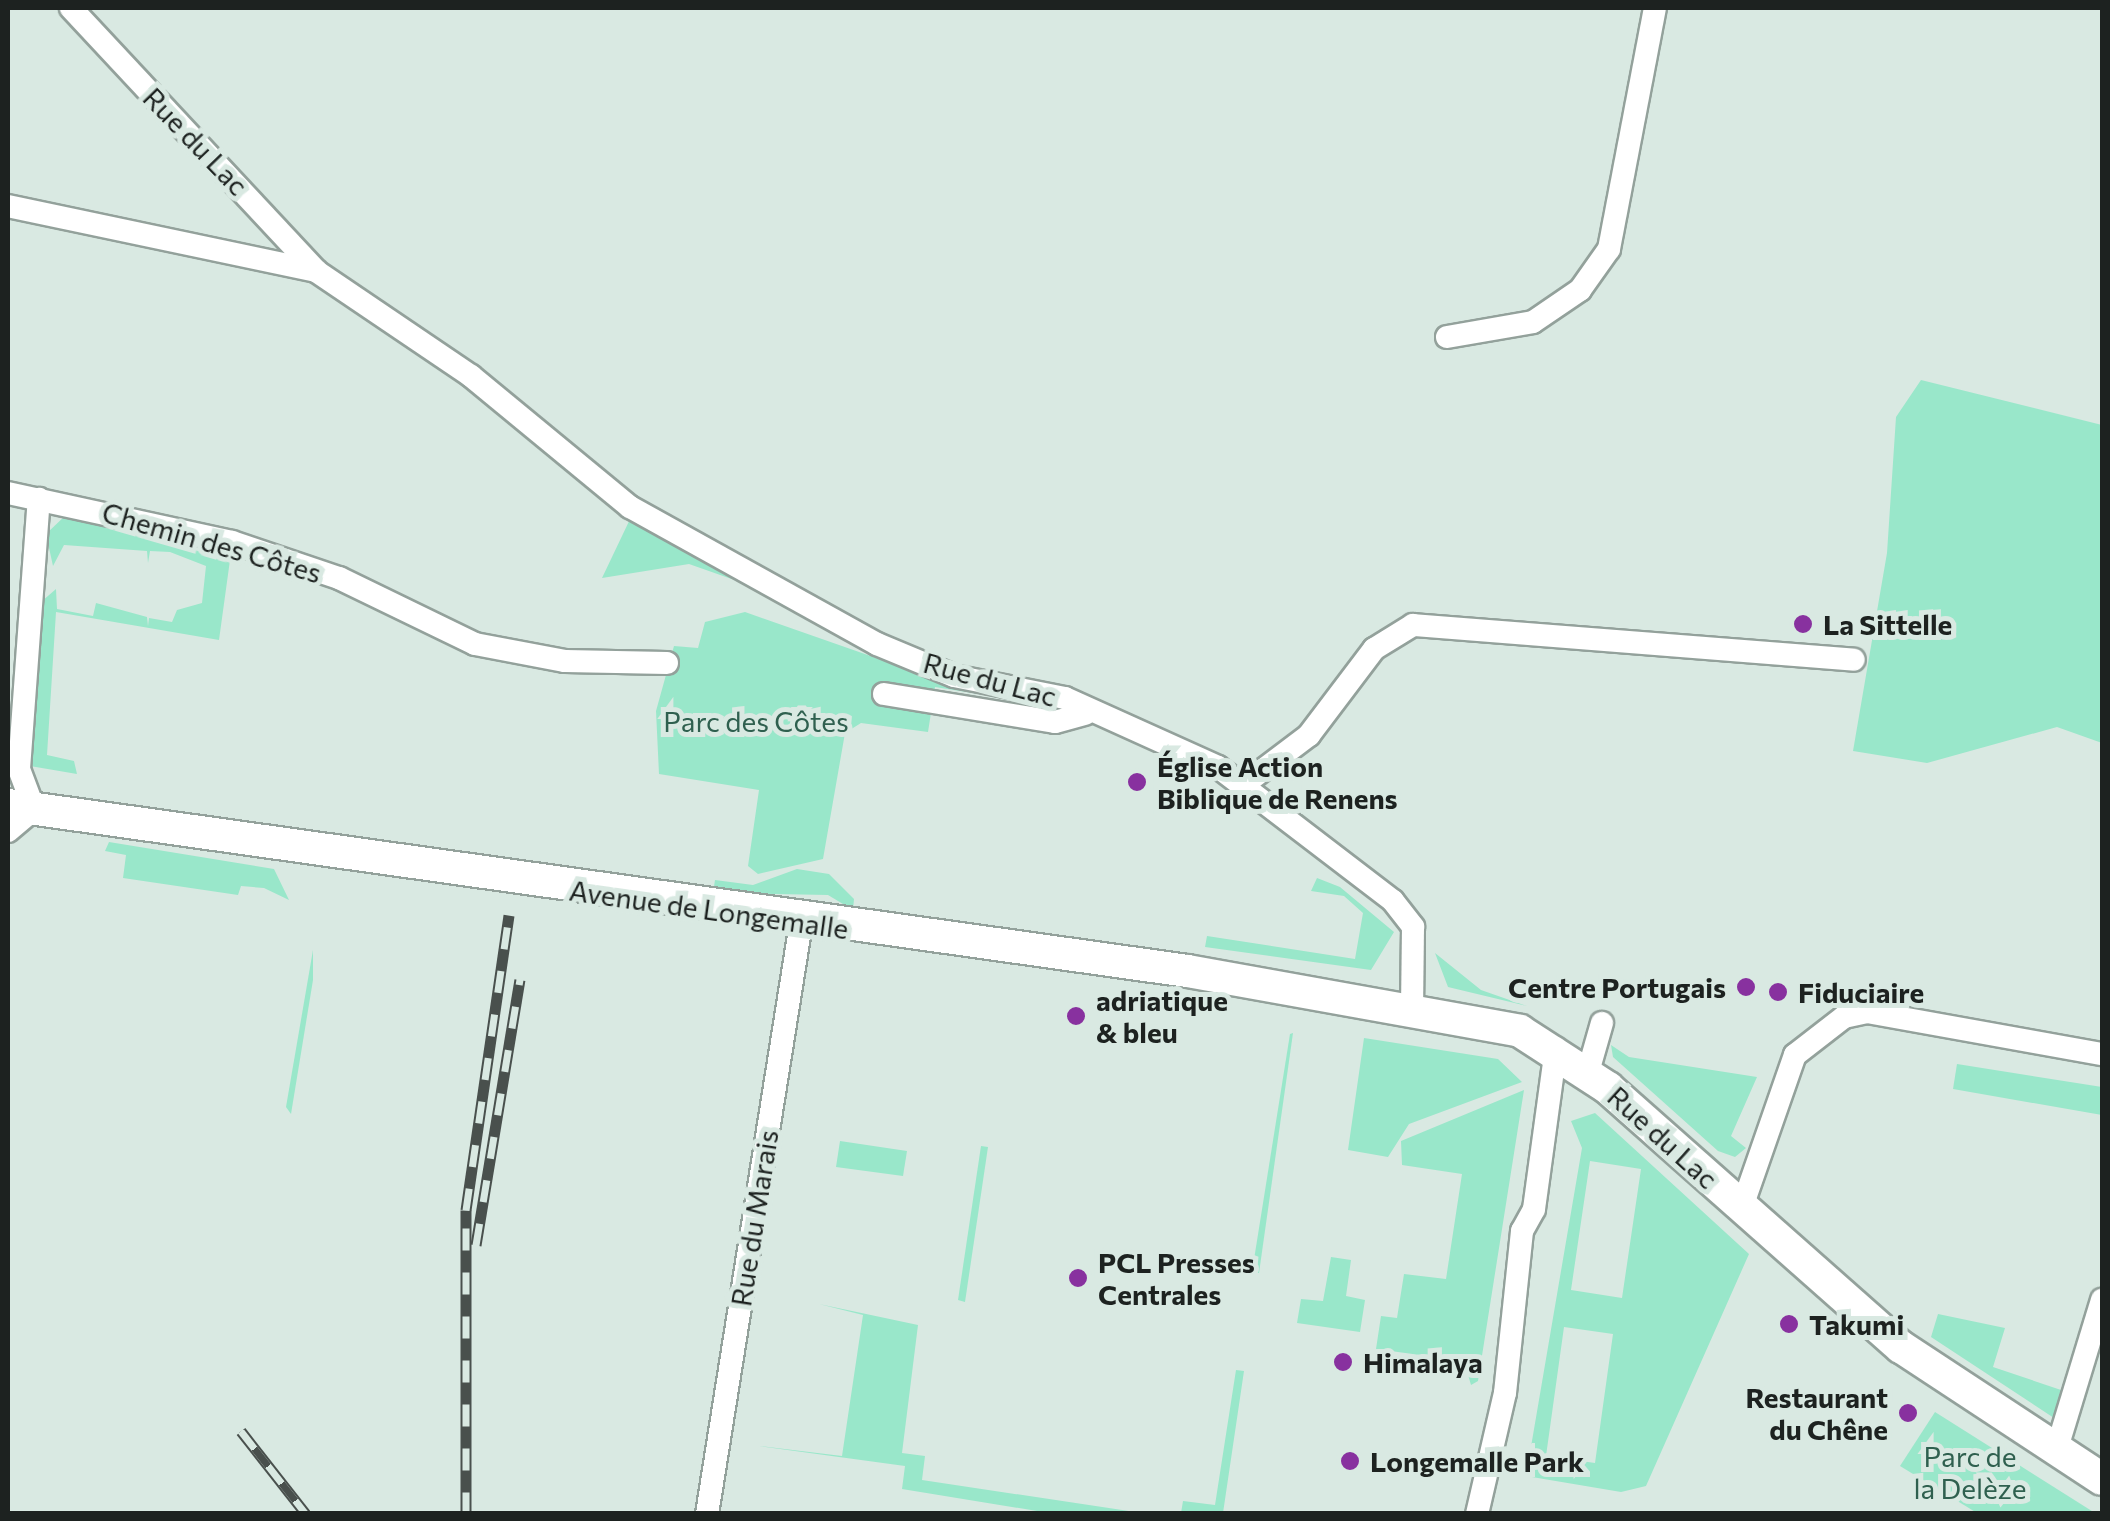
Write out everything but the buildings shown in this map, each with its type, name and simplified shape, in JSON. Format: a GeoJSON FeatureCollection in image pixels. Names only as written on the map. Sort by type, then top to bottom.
{"type":"FeatureCollection","features":[{"type":"Feature","properties":{"kind":"street","name":"Rue du Lac"},"geometry":{"type":"LineString","coordinates":[[73,8],[316,271],[471,376],[630,507],[905,656],[1066,698],[1086,714],[1160,738],[1243,785],[1413,927],[1412,1006],[1570,1057],[1900,1346],[2102,1479]]}},
{"type":"Feature","properties":{"kind":"street"},"geometry":{"type":"LineString","coordinates":[[1447,337],[1533,322],[1580,290],[1609,249],[1655,8]]}},
{"type":"Feature","properties":{"kind":"street","name":"Rue du Lac"},"geometry":{"type":"LineString","coordinates":[[8,206],[316,271]]}},
{"type":"Feature","properties":{"kind":"street","name":"Chemin des Côtes"},"geometry":{"type":"LineString","coordinates":[[8,493],[232,542],[339,578],[475,644],[565,661],[667,662]]}},
{"type":"Feature","properties":{"kind":"street"},"geometry":{"type":"LineString","coordinates":[[8,832],[21,808],[13,779],[39,499]]}},
{"type":"Feature","properties":{"kind":"street"},"geometry":{"type":"LineString","coordinates":[[1243,785],[1309,735],[1351,674],[1413,625],[1854,660]]}},
{"type":"Feature","properties":{"kind":"street"},"geometry":{"type":"LineString","coordinates":[[884,694],[1055,722],[1086,714]]}},
{"type":"Feature","properties":{"kind":"street","name":"Avenue de Longemalle"},"geometry":{"type":"LineString","coordinates":[[21,808],[801,924],[1412,1006]]}},
{"type":"Feature","properties":{"kind":"street","name":"Rue du Marais"},"geometry":{"type":"LineString","coordinates":[[707,1514],[801,924]]}},
{"type":"Feature","properties":{"kind":"street","name":"Rue du Lac"},"geometry":{"type":"LineString","coordinates":[[1742,1207],[1795,1055],[1844,1017],[1868,1012],[2102,1054]]}},
{"type":"Feature","properties":{"kind":"street"},"geometry":{"type":"LineString","coordinates":[[1477,1514],[1505,1393],[1522,1232],[1534,1209],[1570,1057]]}},
{"type":"Feature","properties":{"kind":"street"},"geometry":{"type":"LineString","coordinates":[[2057,1448],[2102,1300]]}},
{"type":"Feature","properties":{"kind":"green space"},"geometry":{"type":"Polygon","coordinates":[[[1921,380],[2102,425],[2102,743],[2057,727],[1927,763],[1853,751],[1887,553],[1896,417],[1921,380]]]}},
{"type":"Feature","properties":{"kind":"green space"},"geometry":{"type":"Polygon","coordinates":[[[67,514],[230,560],[219,640],[56,612],[47,755],[74,761],[77,774],[30,766],[41,602],[56,589],[57,609],[93,616],[96,603],[147,617],[148,626],[149,618],[172,622],[177,610],[202,603],[206,566],[170,552],[150,551],[148,563],[147,551],[64,545],[53,566],[46,534],[67,514]]]}},
{"type":"Feature","properties":{"kind":"green space"},"geometry":{"type":"Polygon","coordinates":[[[632,515],[760,589],[689,564],[602,578],[632,515]]]}},
{"type":"Feature","properties":{"kind":"green space","name":"Parc des Côtes"},"geometry":{"type":"Polygon","coordinates":[[[745,612],[979,694],[935,687],[928,732],[861,723],[845,733],[823,859],[758,874],[748,866],[759,790],[659,774],[656,711],[674,646],[698,648],[705,622],[745,612]]]}},
{"type":"Feature","properties":{"kind":"green space"},"geometry":{"type":"Polygon","coordinates":[[[109,842],[274,869],[289,900],[264,888],[241,886],[238,895],[123,878],[126,855],[105,851],[109,842]]]}},
{"type":"Feature","properties":{"kind":"green space"},"geometry":{"type":"Polygon","coordinates":[[[797,869],[829,874],[854,899],[853,910],[828,895],[713,893],[715,880],[753,885],[797,869]]]}},
{"type":"Feature","properties":{"kind":"green space"},"geometry":{"type":"Polygon","coordinates":[[[1317,878],[1340,887],[1394,932],[1371,970],[1205,947],[1207,936],[1355,959],[1363,913],[1344,896],[1311,891],[1317,878]]]}},
{"type":"Feature","properties":{"kind":"green space"},"geometry":{"type":"Polygon","coordinates":[[[313,950],[313,980],[291,1114],[286,1107],[313,950]]]}},
{"type":"Feature","properties":{"kind":"green space"},"geometry":{"type":"Polygon","coordinates":[[[1435,953],[1481,990],[1527,1006],[1448,987],[1435,953]]]}},
{"type":"Feature","properties":{"kind":"green space"},"geometry":{"type":"Polygon","coordinates":[[[1293,1033],[1259,1273],[1252,1272],[1290,1034],[1293,1033]]]}},
{"type":"Feature","properties":{"kind":"green space"},"geometry":{"type":"Polygon","coordinates":[[[1364,1038],[1498,1059],[1522,1082],[1409,1124],[1388,1157],[1348,1150],[1364,1038]]]}},
{"type":"Feature","properties":{"kind":"green space"},"geometry":{"type":"Polygon","coordinates":[[[1611,1045],[1629,1057],[1757,1077],[1731,1136],[1746,1148],[1735,1157],[1718,1151],[1613,1057],[1611,1045]]]}},
{"type":"Feature","properties":{"kind":"green space"},"geometry":{"type":"Polygon","coordinates":[[[1957,1064],[2102,1087],[2102,1115],[1953,1089],[1957,1064]]]}},
{"type":"Feature","properties":{"kind":"green space"},"geometry":{"type":"Polygon","coordinates":[[[1524,1090],[1478,1381],[1471,1385],[1464,1361],[1376,1349],[1381,1316],[1397,1318],[1404,1274],[1446,1279],[1462,1174],[1402,1165],[1401,1141],[1524,1090]]]}},
{"type":"Feature","properties":{"kind":"green space"},"geometry":{"type":"Polygon","coordinates":[[[1595,1113],[1749,1254],[1646,1486],[1621,1492],[1526,1476],[1582,1148],[1571,1121],[1595,1113]],[[1590,1161],[1571,1290],[1622,1298],[1641,1169],[1590,1161]],[[1564,1327],[1546,1456],[1595,1463],[1613,1334],[1564,1327]]]}},
{"type":"Feature","properties":{"kind":"green space"},"geometry":{"type":"Polygon","coordinates":[[[840,1141],[907,1151],[903,1176],[836,1167],[840,1141]]]}},
{"type":"Feature","properties":{"kind":"green space"},"geometry":{"type":"Polygon","coordinates":[[[981,1146],[988,1147],[965,1302],[958,1300],[981,1146]]]}},
{"type":"Feature","properties":{"kind":"green space"},"geometry":{"type":"Polygon","coordinates":[[[1331,1257],[1351,1260],[1346,1296],[1365,1300],[1360,1332],[1297,1323],[1301,1299],[1323,1301],[1331,1257]]]}},
{"type":"Feature","properties":{"kind":"green space"},"geometry":{"type":"Polygon","coordinates":[[[819,1304],[918,1325],[902,1453],[925,1456],[922,1480],[1142,1513],[1049,1513],[902,1489],[905,1466],[759,1446],[842,1456],[863,1315],[819,1304]]]}},
{"type":"Feature","properties":{"kind":"green space"},"geometry":{"type":"Polygon","coordinates":[[[1938,1314],[2005,1328],[1993,1367],[2064,1391],[2054,1418],[1931,1337],[1938,1314]]]}},
{"type":"Feature","properties":{"kind":"green space"},"geometry":{"type":"Polygon","coordinates":[[[1236,1370],[1244,1371],[1223,1513],[1181,1513],[1183,1501],[1215,1505],[1236,1370]]]}},
{"type":"Feature","properties":{"kind":"green space","name":"Parc de la Delèze"},"geometry":{"type":"Polygon","coordinates":[[[1935,1412],[2095,1513],[1977,1513],[1900,1466],[1935,1412]]]}},
{"type":"Feature","properties":{"kind":"railway"},"geometry":{"type":"LineString","coordinates":[[466,1514],[466,1210],[509,915]]}},
{"type":"Feature","properties":{"kind":"railway"},"geometry":{"type":"LineString","coordinates":[[476,1245],[520,980]]}},
{"type":"Feature","properties":{"kind":"railway"},"geometry":{"type":"LineString","coordinates":[[241,1431],[306,1514]]}},
{"type":"Feature","properties":{"kind":"place","name":"La Sittelle"},"geometry":{"type":"Point","coordinates":[1803,624]}},
{"type":"Feature","properties":{"kind":"place","name":"Église Action Biblique de Renens"},"geometry":{"type":"Point","coordinates":[1137,782]}},
{"type":"Feature","properties":{"kind":"place","name":"Centre Portugais"},"geometry":{"type":"Point","coordinates":[1746,987]}},
{"type":"Feature","properties":{"kind":"place","name":"Fiduciaire"},"geometry":{"type":"Point","coordinates":[1778,992]}},
{"type":"Feature","properties":{"kind":"place","name":"adriatique & bleu"},"geometry":{"type":"Point","coordinates":[1076,1016]}},
{"type":"Feature","properties":{"kind":"place","name":"PCL Presses Centrales"},"geometry":{"type":"Point","coordinates":[1078,1278]}},
{"type":"Feature","properties":{"kind":"place","name":"Takumi"},"geometry":{"type":"Point","coordinates":[1789,1324]}},
{"type":"Feature","properties":{"kind":"place","name":"Himalaya"},"geometry":{"type":"Point","coordinates":[1343,1362]}},
{"type":"Feature","properties":{"kind":"place","name":"Restaurant du Chêne"},"geometry":{"type":"Point","coordinates":[1908,1413]}},
{"type":"Feature","properties":{"kind":"place","name":"Longemalle Park"},"geometry":{"type":"Point","coordinates":[1350,1461]}}]}
